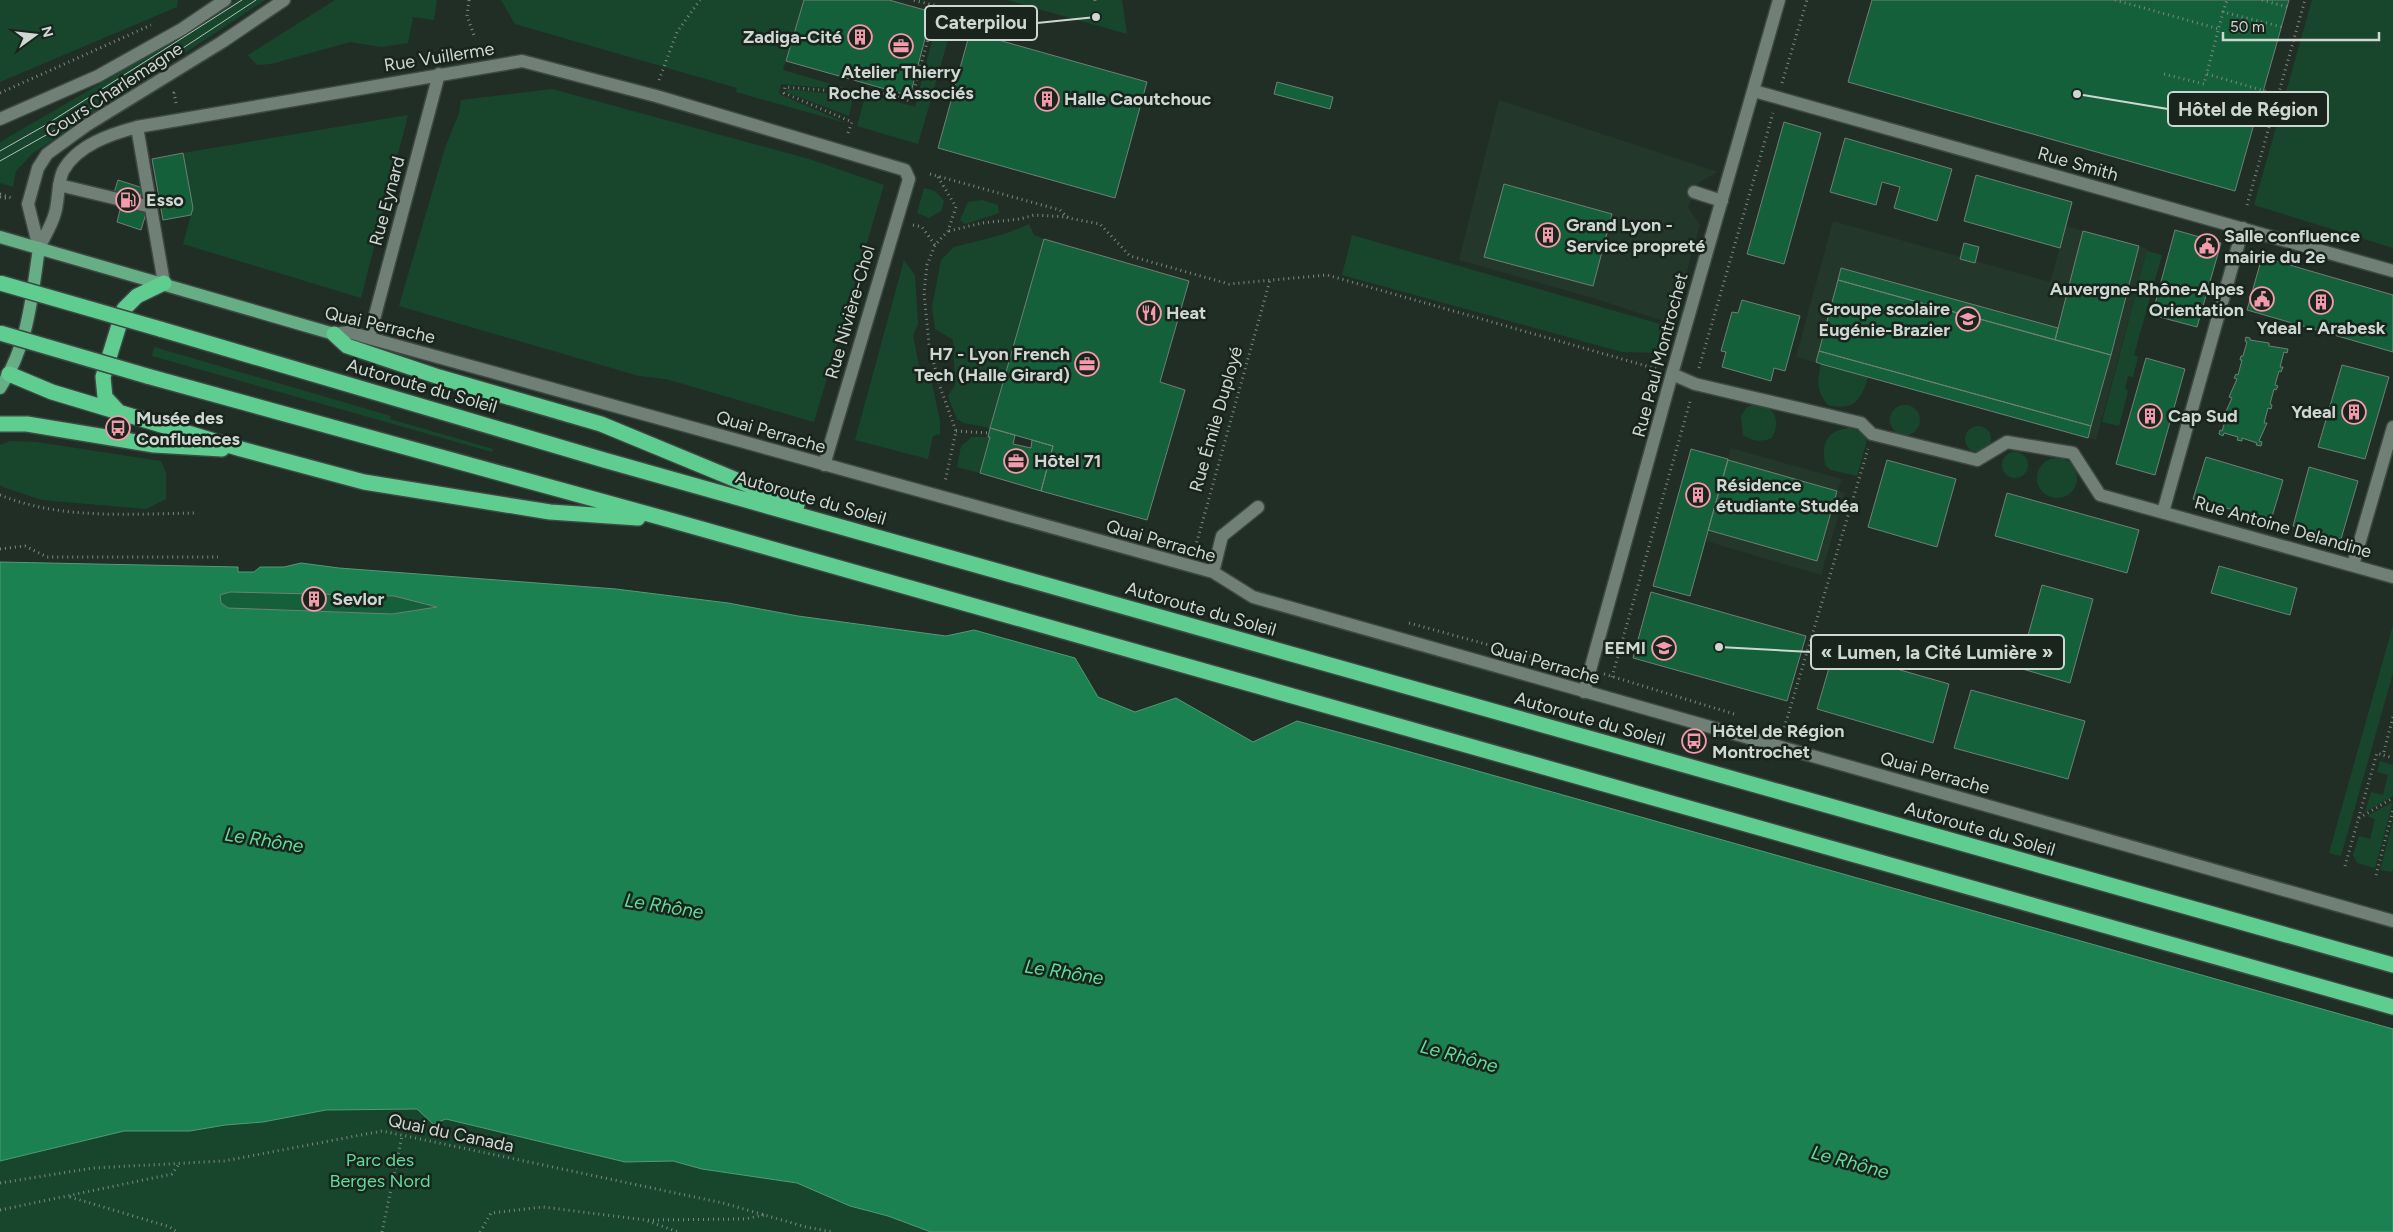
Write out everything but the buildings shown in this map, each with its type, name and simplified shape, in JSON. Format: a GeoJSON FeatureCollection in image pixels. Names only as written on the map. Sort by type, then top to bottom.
{"type":"FeatureCollection","features":[{"type":"Feature","properties":{"kind":"highway","name":"Autoroute du Soleil"},"geometry":{"type":"LineString","coordinates":[[0,283],[604,460],[859,530],[1021,578],[2393,965]]}},
{"type":"Feature","properties":{"kind":"highway"},"geometry":{"type":"LineString","coordinates":[[120,412],[105,397],[103,377],[124,309],[137,296],[164,283]]}},
{"type":"Feature","properties":{"kind":"highway"},"geometry":{"type":"LineString","coordinates":[[0,333],[147,376],[670,520],[2393,1007]]}},
{"type":"Feature","properties":{"kind":"highway"},"geometry":{"type":"LineString","coordinates":[[334,334],[347,346],[439,377],[601,424],[859,530]]}},
{"type":"Feature","properties":{"kind":"highway"},"geometry":{"type":"LineString","coordinates":[[4,373],[36,387],[241,449],[364,482],[550,512],[670,520]]}},
{"type":"Feature","properties":{"kind":"highway"},"geometry":{"type":"LineString","coordinates":[[0,424],[28,424],[154,445],[241,449]]}},
{"type":"Feature","properties":{"kind":"main road","name":"Quai Perrache"},"geometry":{"type":"LineString","coordinates":[[0,237],[164,283],[334,334]]}},
{"type":"Feature","properties":{"kind":"main road"},"geometry":{"type":"LineString","coordinates":[[0,388],[4,373],[30,316],[39,248]]}},
{"type":"Feature","properties":{"kind":"street","name":"Cours Charlemagne"},"geometry":{"type":"LineString","coordinates":[[1,118],[98,76],[182,29],[225,0]]}},
{"type":"Feature","properties":{"kind":"street","name":"Cours Charlemagne"},"geometry":{"type":"LineString","coordinates":[[39,248],[28,204],[38,168],[46,154],[74,134],[222,42],[284,0]]}},
{"type":"Feature","properties":{"kind":"street","name":"Rue Paul Montrochet"},"geometry":{"type":"LineString","coordinates":[[1584,692],[1672,374],[1780,0]]}},
{"type":"Feature","properties":{"kind":"street","name":"Rue Vuillerme"},"geometry":{"type":"LineString","coordinates":[[39,248],[55,213],[63,172],[90,145],[113,133],[137,126],[522,61],[656,96],[905,170]]}},
{"type":"Feature","properties":{"kind":"street","name":"Rue Eynard"},"geometry":{"type":"LineString","coordinates":[[369,338],[439,74]]}},
{"type":"Feature","properties":{"kind":"street","name":"Rue Smith"},"geometry":{"type":"LineString","coordinates":[[1754,91],[2393,270]]}},
{"type":"Feature","properties":{"kind":"street"},"geometry":{"type":"LineString","coordinates":[[137,126],[164,283]]}},
{"type":"Feature","properties":{"kind":"street","name":"Rue Nivière-Chol"},"geometry":{"type":"LineString","coordinates":[[824,465],[908,179],[905,170]]}},
{"type":"Feature","properties":{"kind":"street"},"geometry":{"type":"LineString","coordinates":[[60,185],[151,208]]}},
{"type":"Feature","properties":{"kind":"street"},"geometry":{"type":"LineString","coordinates":[[1694,192],[1722,202]]}},
{"type":"Feature","properties":{"kind":"street"},"geometry":{"type":"LineString","coordinates":[[2163,512],[2243,228]]}},
{"type":"Feature","properties":{"kind":"street","name":"Quai Perrache"},"geometry":{"type":"LineString","coordinates":[[334,334],[349,332],[1213,572],[1253,597],[2393,921]]}},
{"type":"Feature","properties":{"kind":"street"},"geometry":{"type":"LineString","coordinates":[[1672,374],[1695,384],[1861,422],[1872,434]]}},
{"type":"Feature","properties":{"kind":"street"},"geometry":{"type":"LineString","coordinates":[[2353,565],[2393,426]]}},
{"type":"Feature","properties":{"kind":"street","name":"Rue Antoine Delandine"},"geometry":{"type":"LineString","coordinates":[[1872,434],[1977,460],[2007,442],[2073,453],[2100,494],[2393,577]]}},
{"type":"Feature","properties":{"kind":"street"},"geometry":{"type":"LineString","coordinates":[[1213,572],[1222,536],[1258,507]]}},
{"type":"Feature","properties":{"kind":"path"},"geometry":{"type":"LineString","coordinates":[[469,0],[467,16],[475,38]]}},
{"type":"Feature","properties":{"kind":"path"},"geometry":{"type":"LineString","coordinates":[[656,96],[660,78],[677,32],[700,0]]}},
{"type":"Feature","properties":{"kind":"path"},"geometry":{"type":"LineString","coordinates":[[848,133],[852,122],[784,93],[785,87],[860,92],[860,88],[911,101],[937,6],[913,0]]}},
{"type":"Feature","properties":{"kind":"path"},"geometry":{"type":"LineString","coordinates":[[1612,677],[1777,98],[1807,0]]}},
{"type":"Feature","properties":{"kind":"path"},"geometry":{"type":"LineString","coordinates":[[2115,0],[2219,29]]}},
{"type":"Feature","properties":{"kind":"path"},"geometry":{"type":"LineString","coordinates":[[2164,74],[2204,84],[2227,0]]}},
{"type":"Feature","properties":{"kind":"path"},"geometry":{"type":"LineString","coordinates":[[2262,0],[2287,7]]}},
{"type":"Feature","properties":{"kind":"path"},"geometry":{"type":"LineString","coordinates":[[2247,205],[2305,0]]}},
{"type":"Feature","properties":{"kind":"path"},"geometry":{"type":"LineString","coordinates":[[2223,12],[2282,27]]}},
{"type":"Feature","properties":{"kind":"path"},"geometry":{"type":"LineString","coordinates":[[0,93],[152,25]]}},
{"type":"Feature","properties":{"kind":"path"},"geometry":{"type":"LineString","coordinates":[[2207,74],[2278,95]]}},
{"type":"Feature","properties":{"kind":"path","name":"Cours Charlemagne"},"geometry":{"type":"LineString","coordinates":[[177,106],[174,93],[182,88]]}},
{"type":"Feature","properties":{"kind":"path"},"geometry":{"type":"LineString","coordinates":[[930,174],[1060,210],[1068,218]]}},
{"type":"Feature","properties":{"kind":"path"},"geometry":{"type":"LineString","coordinates":[[937,177],[956,208],[948,231],[935,245],[927,265],[924,293],[929,344],[943,401],[956,431],[942,497]]}},
{"type":"Feature","properties":{"kind":"path"},"geometry":{"type":"LineString","coordinates":[[0,197],[14,200]]}},
{"type":"Feature","properties":{"kind":"path"},"geometry":{"type":"LineString","coordinates":[[948,231],[982,223],[1020,219],[1034,214],[1100,224],[1130,256],[1229,284],[1327,275],[1672,374]]}},
{"type":"Feature","properties":{"kind":"path"},"geometry":{"type":"LineString","coordinates":[[913,225],[922,227],[935,245]]}},
{"type":"Feature","properties":{"kind":"path","name":"Rue Émile Duployé"},"geometry":{"type":"LineString","coordinates":[[1190,566],[1270,280]]}},
{"type":"Feature","properties":{"kind":"path"},"geometry":{"type":"LineString","coordinates":[[956,431],[989,433]]}},
{"type":"Feature","properties":{"kind":"path"},"geometry":{"type":"LineString","coordinates":[[1778,747],[1872,434]]}},
{"type":"Feature","properties":{"kind":"path"},"geometry":{"type":"LineString","coordinates":[[0,495],[52,509],[100,514],[196,513]]}},
{"type":"Feature","properties":{"kind":"path"},"geometry":{"type":"LineString","coordinates":[[0,549],[25,546],[47,557],[218,558]]}},
{"type":"Feature","properties":{"kind":"path"},"geometry":{"type":"LineString","coordinates":[[2383,755],[2393,717]]}},
{"type":"Feature","properties":{"kind":"path"},"geometry":{"type":"LineString","coordinates":[[2345,866],[2377,753],[2393,758]]}},
{"type":"Feature","properties":{"kind":"path"},"geometry":{"type":"LineString","coordinates":[[2359,819],[2393,798]]}},
{"type":"Feature","properties":{"kind":"path"},"geometry":{"type":"LineString","coordinates":[[2376,875],[2393,810]]}},
{"type":"Feature","properties":{"kind":"path","name":"Quai du Canada"},"geometry":{"type":"LineString","coordinates":[[0,1183],[92,1168],[224,1161],[382,1131],[723,1203],[806,1227],[833,1232]]}},
{"type":"Feature","properties":{"kind":"path"},"geometry":{"type":"LineString","coordinates":[[382,1232],[402,1136]]}},
{"type":"Feature","properties":{"kind":"path"},"geometry":{"type":"LineString","coordinates":[[0,1210],[70,1197],[172,1174],[179,1164]]}},
{"type":"Feature","properties":{"kind":"path"},"geometry":{"type":"LineString","coordinates":[[70,1197],[170,1227],[177,1232]]}},
{"type":"Feature","properties":{"kind":"path"},"geometry":{"type":"LineString","coordinates":[[480,1232],[492,1212],[543,1207],[645,1220],[745,1219],[765,1215]]}},
{"type":"Feature","properties":{"kind":"path"},"geometry":{"type":"LineString","coordinates":[[645,1220],[678,1232]]}},
{"type":"Feature","properties":{"kind":"shaded area"},"geometry":{"type":"Polygon","coordinates":[[[1499,100],[1718,172],[1698,183],[1688,207],[1700,225],[1672,324],[1593,298],[1459,260],[1499,100]]]}},
{"type":"Feature","properties":{"kind":"shaded area","name":"Groupe scolaire Eugénie-Brazier"},"geometry":{"type":"Polygon","coordinates":[[[1833,221],[2050,282],[2066,226],[2148,249],[2096,440],[1796,357],[1833,221]]]}},
{"type":"Feature","properties":{"kind":"shaded area"},"geometry":{"type":"Polygon","coordinates":[[[1731,448],[1842,479],[1838,490],[1845,493],[1821,575],[1706,541],[1731,448]]]}},
{"type":"Feature","properties":{"kind":"green space"},"geometry":{"type":"Polygon","coordinates":[[[0,0],[178,0],[177,7],[0,82],[0,0]]]}},
{"type":"Feature","properties":{"kind":"green space"},"geometry":{"type":"Polygon","coordinates":[[[236,0],[265,0],[33,153],[16,171],[13,187],[0,183],[0,142],[177,39],[236,0]]]}},
{"type":"Feature","properties":{"kind":"green space"},"geometry":{"type":"Polygon","coordinates":[[[335,0],[437,0],[434,20],[413,17],[408,43],[381,47],[350,42],[271,64],[257,65],[248,55],[335,0]]]}},
{"type":"Feature","properties":{"kind":"green space"},"geometry":{"type":"Polygon","coordinates":[[[501,0],[804,0],[783,70],[852,90],[781,84],[779,94],[846,123],[736,92],[737,88],[515,24],[501,0]]]}},
{"type":"Feature","properties":{"kind":"green space"},"geometry":{"type":"Polygon","coordinates":[[[1007,0],[1122,0],[1127,34],[1007,0]]]}},
{"type":"Feature","properties":{"kind":"green space"},"geometry":{"type":"Polygon","coordinates":[[[2312,0],[2393,0],[2393,248],[2254,205],[2312,0]]]}},
{"type":"Feature","properties":{"kind":"green space"},"geometry":{"type":"Polygon","coordinates":[[[941,6],[957,9],[918,144],[857,126],[866,93],[915,107],[941,6]]]}},
{"type":"Feature","properties":{"kind":"green space"},"geometry":{"type":"Polygon","coordinates":[[[552,89],[809,159],[884,185],[814,422],[666,379],[639,376],[399,306],[445,148],[459,113],[461,100],[552,89]]]}},
{"type":"Feature","properties":{"kind":"green space"},"geometry":{"type":"Polygon","coordinates":[[[787,89],[853,96],[849,116],[786,92],[787,89]]]}},
{"type":"Feature","properties":{"kind":"green space"},"geometry":{"type":"Polygon","coordinates":[[[408,115],[361,298],[183,244],[193,208],[183,153],[408,115]]]}},
{"type":"Feature","properties":{"kind":"green space"},"geometry":{"type":"Polygon","coordinates":[[[924,188],[935,191],[944,201],[941,211],[929,218],[917,213],[924,188]]]}},
{"type":"Feature","properties":{"kind":"green space"},"geometry":{"type":"Polygon","coordinates":[[[982,200],[998,205],[999,213],[965,224],[960,220],[968,202],[982,200]]]}},
{"type":"Feature","properties":{"kind":"green space"},"geometry":{"type":"Polygon","coordinates":[[[1029,224],[1034,235],[1044,239],[992,424],[990,428],[964,423],[957,419],[948,396],[955,385],[953,340],[935,329],[932,307],[941,260],[954,247],[1005,234],[1029,224]]]}},
{"type":"Feature","properties":{"kind":"green space"},"geometry":{"type":"Polygon","coordinates":[[[1352,235],[1667,326],[1659,353],[1622,352],[1342,275],[1352,235]]]}},
{"type":"Feature","properties":{"kind":"green space"},"geometry":{"type":"Polygon","coordinates":[[[2147,251],[2162,255],[2134,355],[2138,357],[2133,377],[2128,376],[2125,388],[2128,391],[2119,426],[2102,422],[2147,251]]]}},
{"type":"Feature","properties":{"kind":"green space"},"geometry":{"type":"Polygon","coordinates":[[[904,260],[915,275],[918,324],[913,336],[919,365],[931,379],[940,421],[940,434],[933,436],[928,459],[855,440],[904,260]]]}},
{"type":"Feature","properties":{"kind":"green space"},"geometry":{"type":"Polygon","coordinates":[[[154,347],[391,416],[390,419],[493,449],[492,452],[152,356],[154,347]]]}},
{"type":"Feature","properties":{"kind":"green space"},"geometry":{"type":"Polygon","coordinates":[[[1821,364],[1868,377],[1863,392],[1855,402],[1845,406],[1828,405],[1821,395],[1818,386],[1821,364]]]}},
{"type":"Feature","properties":{"kind":"green space"},"geometry":{"type":"Polygon","coordinates":[[[1754,404],[1767,407],[1774,415],[1776,425],[1772,438],[1757,441],[1743,435],[1741,416],[1746,408],[1754,404]]]}},
{"type":"Feature","properties":{"kind":"green space"},"geometry":{"type":"Polygon","coordinates":[[[1905,405],[1916,409],[1920,420],[1916,431],[1905,435],[1894,431],[1890,420],[1894,409],[1905,405]]]}},
{"type":"Feature","properties":{"kind":"green space"},"geometry":{"type":"Polygon","coordinates":[[[1978,426],[1987,430],[1991,439],[1987,448],[1978,452],[1969,448],[1965,439],[1969,430],[1978,426]]]}},
{"type":"Feature","properties":{"kind":"green space"},"geometry":{"type":"Polygon","coordinates":[[[1852,428],[1862,432],[1867,440],[1857,476],[1831,470],[1825,465],[1824,457],[1825,443],[1828,438],[1837,431],[1852,428]]]}},
{"type":"Feature","properties":{"kind":"green space"},"geometry":{"type":"Polygon","coordinates":[[[972,437],[990,437],[980,473],[957,467],[961,446],[972,437]]]}},
{"type":"Feature","properties":{"kind":"green space"},"geometry":{"type":"Polygon","coordinates":[[[10,441],[36,442],[161,461],[166,473],[166,499],[146,509],[42,500],[3,487],[0,485],[0,445],[10,441]]]}},
{"type":"Feature","properties":{"kind":"green space"},"geometry":{"type":"Polygon","coordinates":[[[2015,452],[2024,456],[2028,465],[2024,474],[2015,478],[2006,474],[2002,465],[2006,456],[2015,452]]]}},
{"type":"Feature","properties":{"kind":"green space"},"geometry":{"type":"Polygon","coordinates":[[[2053,458],[2061,458],[2068,461],[2074,467],[2077,478],[2074,489],[2068,495],[2061,498],[2053,498],[2046,495],[2040,489],[2037,482],[2037,474],[2040,467],[2046,461],[2053,458]]]}},
{"type":"Feature","properties":{"kind":"green space"},"geometry":{"type":"Polygon","coordinates":[[[2393,625],[2393,673],[2341,856],[2329,853],[2393,625]]]}},
{"type":"Feature","properties":{"kind":"green space"},"geometry":{"type":"Polygon","coordinates":[[[2380,761],[2393,765],[2393,796],[2365,812],[2371,792],[2383,795],[2388,775],[2377,772],[2380,761]]]}},
{"type":"Feature","properties":{"kind":"green space"},"geometry":{"type":"Polygon","coordinates":[[[2393,802],[2375,868],[2357,863],[2353,855],[2359,836],[2370,839],[2375,819],[2367,816],[2393,802]]]}},
{"type":"Feature","properties":{"kind":"green space"},"geometry":{"type":"Polygon","coordinates":[[[2393,822],[2393,869],[2392,872],[2380,870],[2393,822]]]}},
{"type":"Feature","properties":{"kind":"green space","name":"Parc des Berges Nord"},"geometry":{"type":"Polygon","coordinates":[[[417,1109],[433,1124],[446,1119],[625,1162],[673,1161],[702,1169],[797,1183],[850,1206],[888,1216],[931,1232],[0,1232],[0,1161],[124,1131],[190,1131],[225,1125],[263,1122],[326,1110],[417,1109]]]}},
{"type":"Feature","properties":{"kind":"water","name":"Le Rhône"},"geometry":{"type":"Polygon","coordinates":[[[0,562],[238,567],[238,572],[254,572],[260,567],[284,567],[301,563],[339,568],[616,589],[728,603],[798,616],[946,636],[974,630],[1075,658],[1098,697],[1135,712],[1176,698],[1253,742],[1297,721],[2393,1029],[2393,1232],[931,1232],[888,1216],[850,1206],[797,1183],[702,1169],[673,1161],[625,1162],[446,1119],[433,1124],[417,1109],[326,1110],[263,1122],[225,1125],[190,1131],[124,1131],[0,1161],[0,562]]]}},
{"type":"Feature","properties":{"kind":"tram line"},"geometry":{"type":"LineString","coordinates":[[0,151],[44,126],[242,0]]}},
{"type":"Feature","properties":{"kind":"tram line"},"geometry":{"type":"LineString","coordinates":[[0,161],[78,117],[256,0]]}},
{"type":"Feature","properties":{"kind":"place","name":"Caterpilou"},"geometry":{"type":"Point","coordinates":[1096,17]}},
{"type":"Feature","properties":{"kind":"place","name":"Zadiga-Cité"},"geometry":{"type":"Point","coordinates":[860,37]}},
{"type":"Feature","properties":{"kind":"place","name":"Atelier Thierry Roche & Associés"},"geometry":{"type":"Point","coordinates":[901,46]}},
{"type":"Feature","properties":{"kind":"place","name":"Hôtel de Région"},"geometry":{"type":"Point","coordinates":[2077,94]}},
{"type":"Feature","properties":{"kind":"place","name":"Halle Caoutchouc"},"geometry":{"type":"Point","coordinates":[1047,99]}},
{"type":"Feature","properties":{"kind":"place","name":"Esso"},"geometry":{"type":"Point","coordinates":[128,200]}},
{"type":"Feature","properties":{"kind":"place","name":"Grand Lyon - Service propreté"},"geometry":{"type":"Point","coordinates":[1548,235]}},
{"type":"Feature","properties":{"kind":"place","name":"Salle confluence mairie du 2e"},"geometry":{"type":"Point","coordinates":[2207,246]}},
{"type":"Feature","properties":{"kind":"place","name":"Auvergne-Rhône-Alpes Orientation"},"geometry":{"type":"Point","coordinates":[2262,299]}},
{"type":"Feature","properties":{"kind":"place","name":"Ydeal - Arabesk"},"geometry":{"type":"Point","coordinates":[2321,302]}},
{"type":"Feature","properties":{"kind":"place","name":"Heat"},"geometry":{"type":"Point","coordinates":[1149,313]}},
{"type":"Feature","properties":{"kind":"place","name":"Groupe scolaire Eugénie-Brazier"},"geometry":{"type":"Point","coordinates":[1968,319]}},
{"type":"Feature","properties":{"kind":"place","name":"H7 - Lyon French Tech (Halle Girard)"},"geometry":{"type":"Point","coordinates":[1087,364]}},
{"type":"Feature","properties":{"kind":"place","name":"Ydeal"},"geometry":{"type":"Point","coordinates":[2354,412]}},
{"type":"Feature","properties":{"kind":"place","name":"Cap Sud"},"geometry":{"type":"Point","coordinates":[2150,416]}},
{"type":"Feature","properties":{"kind":"place","name":"Musée des Confluences"},"geometry":{"type":"Point","coordinates":[118,428]}},
{"type":"Feature","properties":{"kind":"place","name":"Hôtel 71"},"geometry":{"type":"Point","coordinates":[1016,461]}},
{"type":"Feature","properties":{"kind":"place","name":"Résidence étudiante Studéa"},"geometry":{"type":"Point","coordinates":[1698,495]}},
{"type":"Feature","properties":{"kind":"place","name":"Sevlor"},"geometry":{"type":"Point","coordinates":[314,599]}},
{"type":"Feature","properties":{"kind":"place","name":"« Lumen, la Cité Lumière »"},"geometry":{"type":"Point","coordinates":[1719,647]}},
{"type":"Feature","properties":{"kind":"place","name":"EEMI"},"geometry":{"type":"Point","coordinates":[1664,648]}},
{"type":"Feature","properties":{"kind":"place","name":"Hôtel de Région Montrochet"},"geometry":{"type":"Point","coordinates":[1694,741]}}]}
